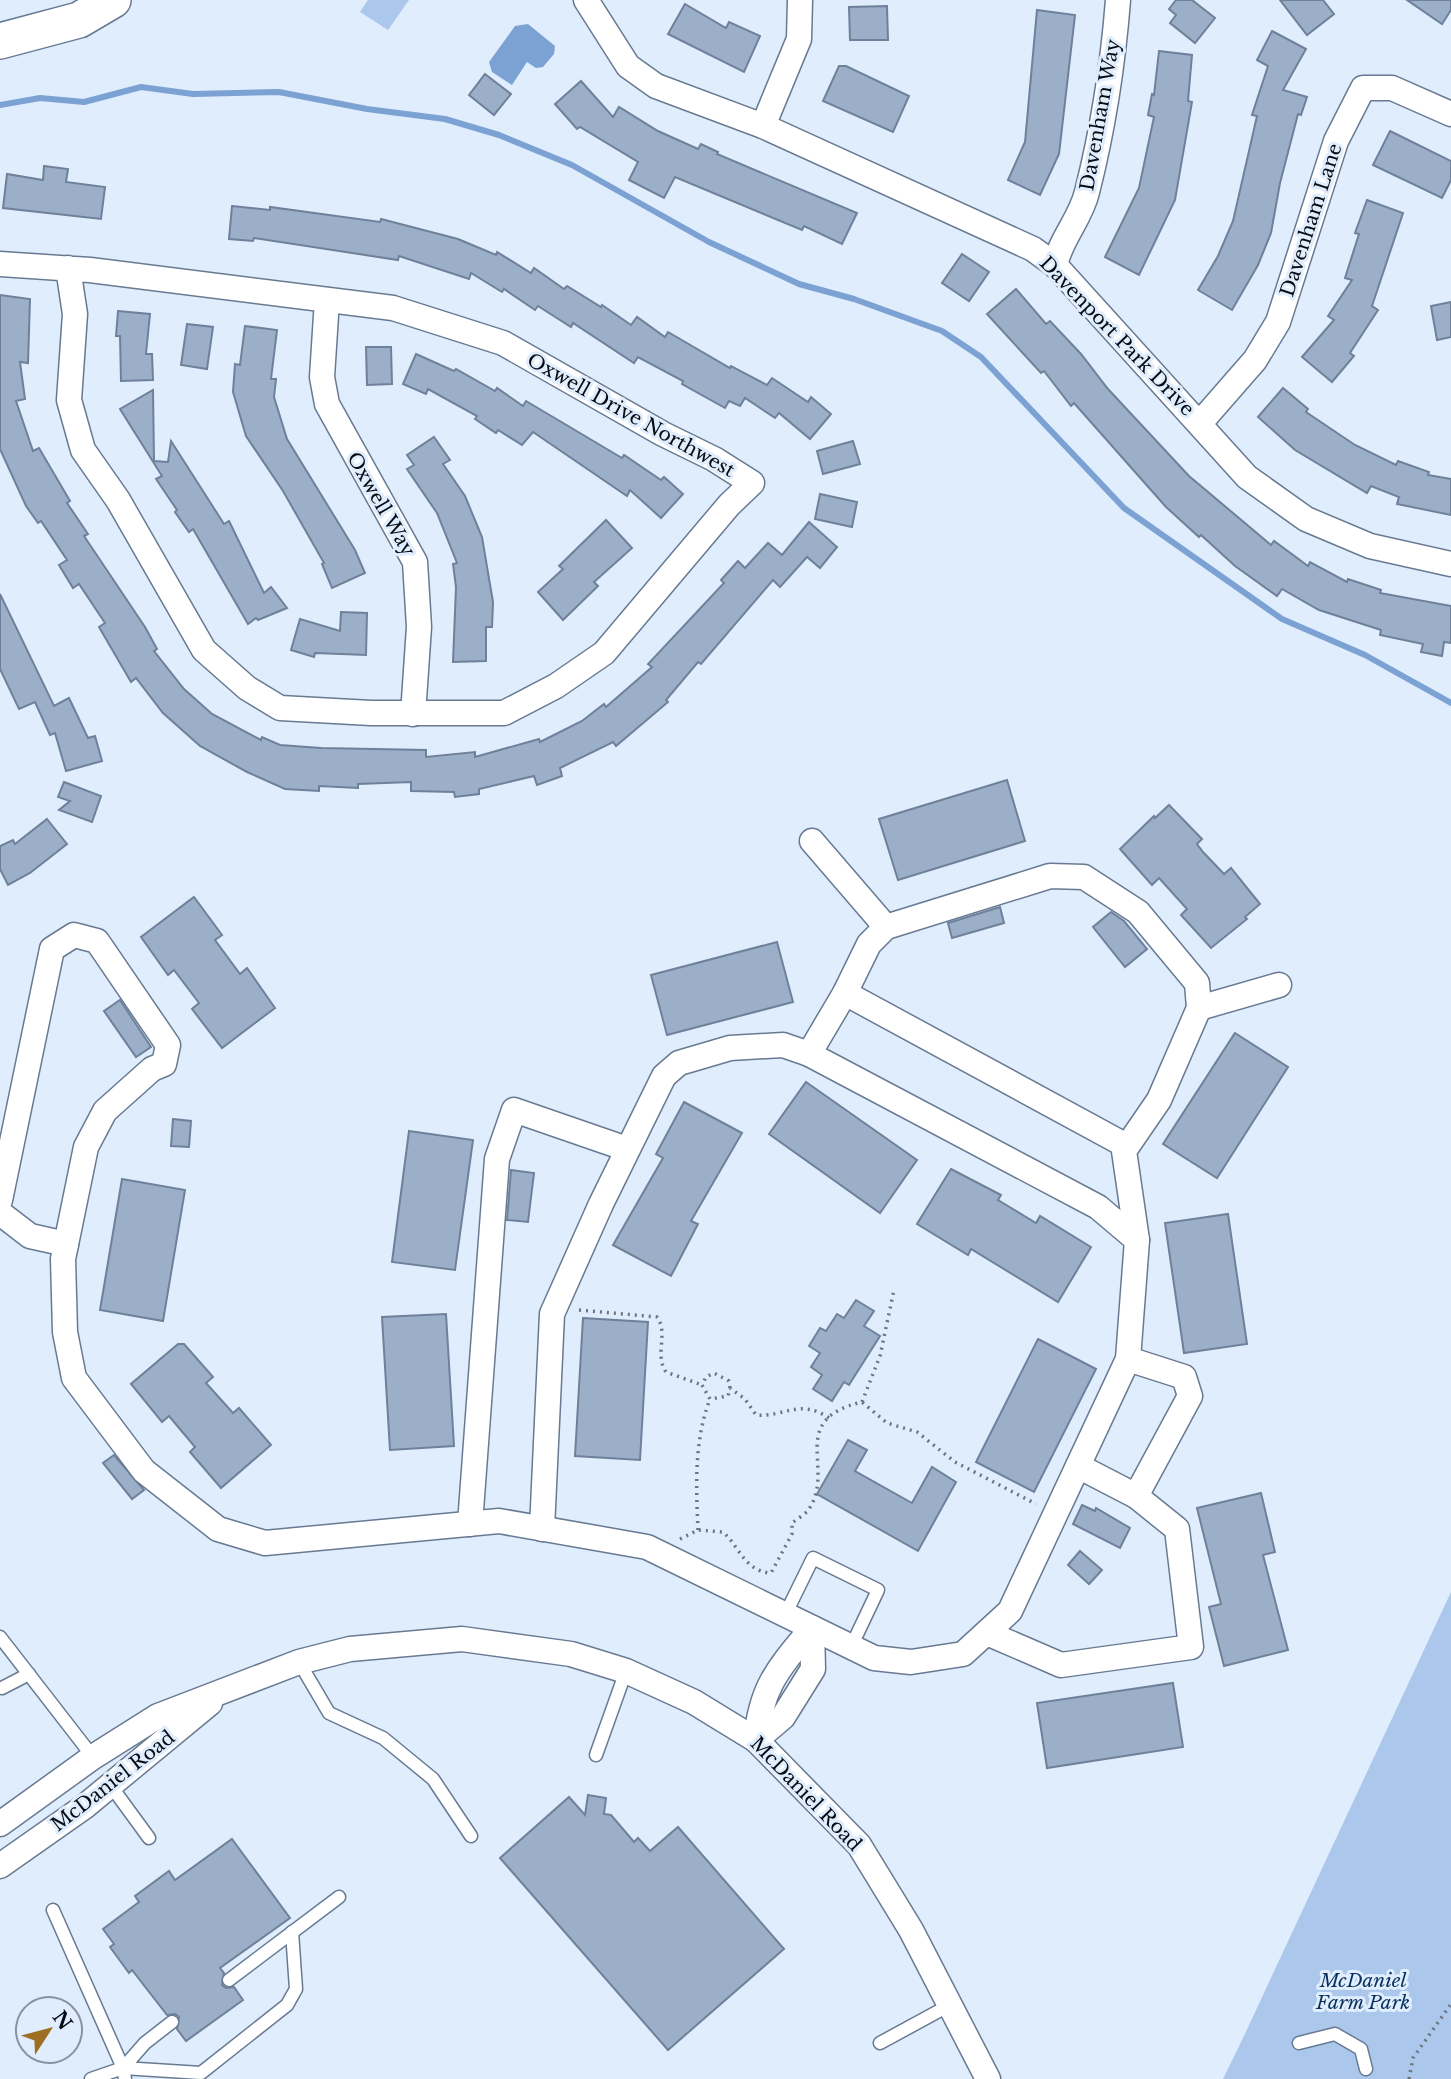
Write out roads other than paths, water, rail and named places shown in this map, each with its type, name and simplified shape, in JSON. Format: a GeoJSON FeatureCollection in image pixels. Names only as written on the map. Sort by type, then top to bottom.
{"type":"FeatureCollection","features":[{"type":"Feature","properties":{"kind":"street"},"geometry":{"type":"LineString","coordinates":[[0,41],[79,20],[113,0]]}},
{"type":"Feature","properties":{"kind":"street","name":"Davenport Park Drive"},"geometry":{"type":"LineString","coordinates":[[586,0],[628,66],[656,86],[763,126],[1033,249],[1055,265],[1247,477],[1306,519],[1370,546],[1451,564]]}},
{"type":"Feature","properties":{"kind":"street"},"geometry":{"type":"LineString","coordinates":[[763,126],[799,39],[800,0]]}},
{"type":"Feature","properties":{"kind":"street","name":"Davenham Way"},"geometry":{"type":"LineString","coordinates":[[1055,265],[1059,245],[1087,195],[1112,65],[1118,0]]}},
{"type":"Feature","properties":{"kind":"street","name":"Davenham Lane"},"geometry":{"type":"LineString","coordinates":[[1200,423],[1255,360],[1278,322],[1336,141],[1363,88],[1392,88],[1451,114]]}},
{"type":"Feature","properties":{"kind":"street","name":"Oxwell Drive Northwest"},"geometry":{"type":"LineString","coordinates":[[0,264],[68,268],[393,308],[503,344],[663,434],[714,458],[752,483],[729,505],[604,653],[565,679],[504,713],[413,714],[280,708],[247,688],[204,650],[118,500],[83,450],[69,400],[75,314],[68,268]]}},
{"type":"Feature","properties":{"kind":"street","name":"Oxwell Way"},"geometry":{"type":"LineString","coordinates":[[327,300],[322,377],[327,404],[415,562],[419,627],[413,714]]}},
{"type":"Feature","properties":{"kind":"street"},"geometry":{"type":"LineString","coordinates":[[812,841],[886,927]]}},
{"type":"Feature","properties":{"kind":"street"},"geometry":{"type":"LineString","coordinates":[[809,1054],[845,993],[869,944],[886,927],[1050,876],[1084,877],[1138,912],[1197,983],[1199,1008],[1158,1100],[1124,1151]]}},
{"type":"Feature","properties":{"kind":"street"},"geometry":{"type":"LineString","coordinates":[[0,1200],[52,949],[74,934],[97,941],[168,1045],[164,1064],[152,1069],[105,1111],[86,1147],[66,1244],[65,1332],[74,1378],[144,1471],[218,1529],[265,1543],[499,1521],[647,1547],[874,1658],[911,1662],[963,1654],[1010,1611],[1128,1359],[1137,1240],[1123,1144],[845,993]]}},
{"type":"Feature","properties":{"kind":"street"},"geometry":{"type":"LineString","coordinates":[[1199,1008],[1279,985]]}},
{"type":"Feature","properties":{"kind":"street"},"geometry":{"type":"LineString","coordinates":[[542,1529],[555,1309],[627,1149],[664,1076],[679,1063],[730,1048],[783,1045],[809,1054],[1098,1207],[1137,1240]]}},
{"type":"Feature","properties":{"kind":"street"},"geometry":{"type":"LineString","coordinates":[[470,1524],[497,1159],[514,1110],[627,1149]]}},
{"type":"Feature","properties":{"kind":"street"},"geometry":{"type":"LineString","coordinates":[[0,1213],[30,1236],[66,1244]]}},
{"type":"Feature","properties":{"kind":"street"},"geometry":{"type":"LineString","coordinates":[[1128,1359],[1184,1377],[1190,1396],[1136,1496]]}},
{"type":"Feature","properties":{"kind":"street"},"geometry":{"type":"LineString","coordinates":[[987,1633],[1061,1665],[1191,1647],[1177,1529],[1136,1496],[1078,1466]]}},
{"type":"Feature","properties":{"kind":"street"},"geometry":{"type":"LineString","coordinates":[[756,1740],[783,1717],[813,1669],[812,1628]]}},
{"type":"Feature","properties":{"kind":"street","name":"McDaniel Road"},"geometry":{"type":"LineString","coordinates":[[0,1824],[93,1757],[158,1716],[299,1662],[350,1649],[462,1640],[570,1654],[626,1671],[694,1702],[756,1740],[859,1845],[911,1930],[988,2079]]}},
{"type":"Feature","properties":{"kind":"street","name":"McDaniel Road"},"geometry":{"type":"LineString","coordinates":[[0,1866],[111,1786],[223,1692]]}},
{"type":"Feature","properties":{"kind":"lane"},"geometry":{"type":"LineString","coordinates":[[785,1615],[813,1558],[878,1590],[851,1647]]}},
{"type":"Feature","properties":{"kind":"lane"},"geometry":{"type":"LineString","coordinates":[[0,1637],[93,1757]]}},
{"type":"Feature","properties":{"kind":"lane"},"geometry":{"type":"LineString","coordinates":[[299,1662],[328,1713],[383,1738],[433,1779],[471,1836]]}},
{"type":"Feature","properties":{"kind":"lane"},"geometry":{"type":"LineString","coordinates":[[596,1755],[626,1671]]}},
{"type":"Feature","properties":{"kind":"lane"},"geometry":{"type":"LineString","coordinates":[[2,1688],[29,1674]]}},
{"type":"Feature","properties":{"kind":"lane"},"geometry":{"type":"LineString","coordinates":[[111,1786],[149,1838]]}},
{"type":"Feature","properties":{"kind":"lane"},"geometry":{"type":"LineString","coordinates":[[229,1980],[339,1897]]}},
{"type":"Feature","properties":{"kind":"lane"},"geometry":{"type":"LineString","coordinates":[[53,1910],[124,2073]]}},
{"type":"Feature","properties":{"kind":"lane"},"geometry":{"type":"LineString","coordinates":[[90,2079],[124,2073],[201,2073],[287,2005],[296,1989],[292,1932]]}},
{"type":"Feature","properties":{"kind":"lane"},"geometry":{"type":"LineString","coordinates":[[880,2043],[948,2006]]}},
{"type":"Feature","properties":{"kind":"lane"},"geometry":{"type":"LineString","coordinates":[[124,2073],[145,2043],[172,2022]]}},
{"type":"Feature","properties":{"kind":"lane"},"geometry":{"type":"LineString","coordinates":[[1299,2043],[1335,2034],[1361,2049],[1366,2069]]}},
{"type":"Feature","properties":{"kind":"waterway"},"geometry":{"type":"LineString","coordinates":[[0,105],[40,98],[84,102],[141,87],[193,94],[279,92],[367,109],[445,119],[499,135],[572,165],[709,242],[799,284],[854,299],[942,331],[981,357],[1124,508],[1282,619],[1365,655],[1451,703]]}},
{"type":"Feature","properties":{"kind":"park label","name":"McDaniel Farm Park"},"geometry":{"type":"Point","coordinates":[1363,1991]}}]}
